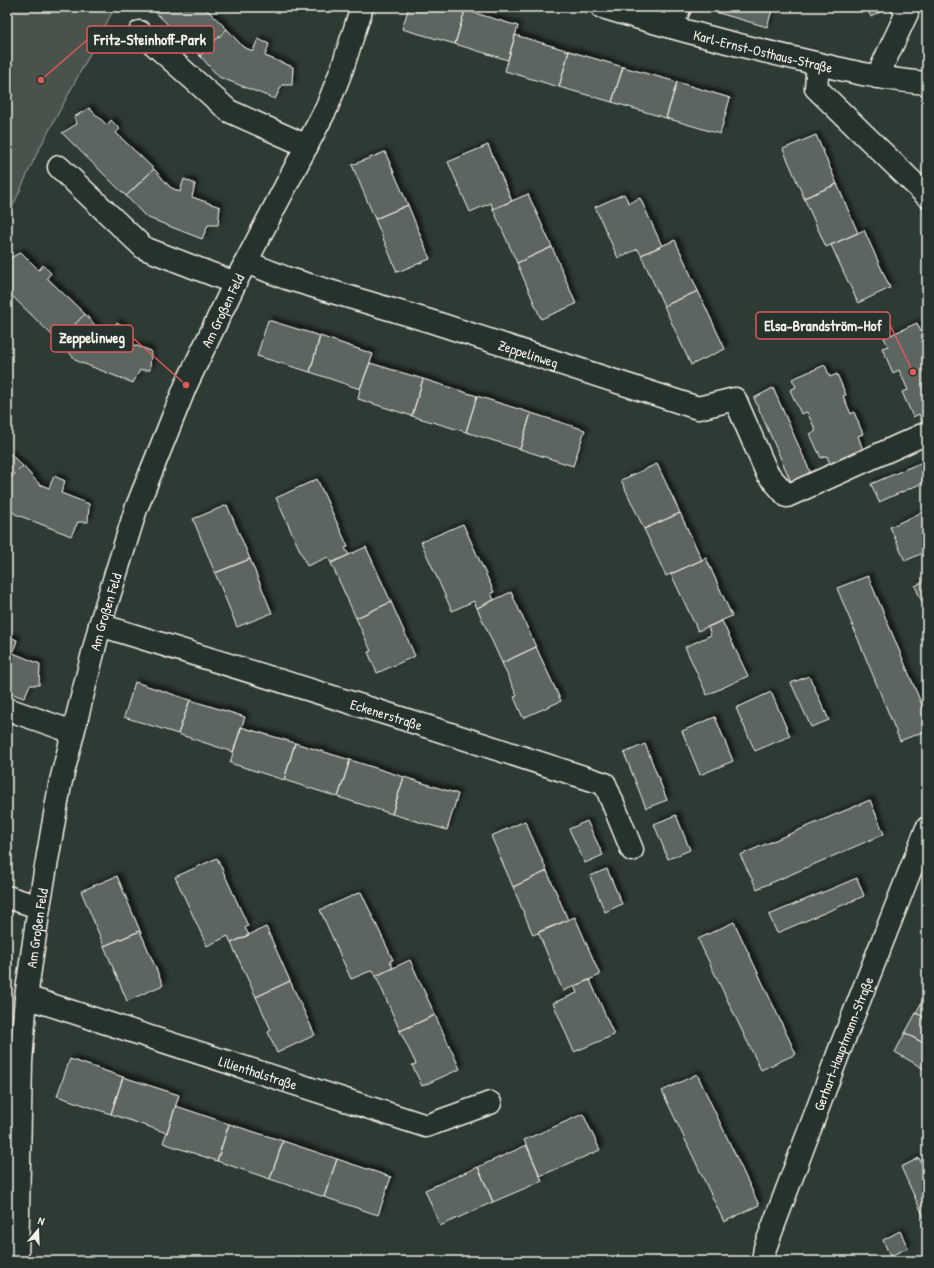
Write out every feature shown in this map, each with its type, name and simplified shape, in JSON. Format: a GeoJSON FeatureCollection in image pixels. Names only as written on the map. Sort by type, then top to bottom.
{"type":"FeatureCollection","features":[{"type":"Feature","properties":{"kind":"street","name":"Am Großen Feld"},"geometry":{"type":"LineString","coordinates":[[17,1261],[21,1062],[26,997],[39,907],[60,785],[72,732],[100,625],[136,509],[186,385],[235,283],[327,107],[334,91],[362,7]]}},
{"type":"Feature","properties":{"kind":"street","name":"Karl-Ernst-Osthaus-Straße"},"geometry":{"type":"LineString","coordinates":[[602,7],[735,44],[818,64],[877,77],[927,83]]}},
{"type":"Feature","properties":{"kind":"street"},"geometry":{"type":"LineString","coordinates":[[671,27],[680,7]]}},
{"type":"Feature","properties":{"kind":"street"},"geometry":{"type":"LineString","coordinates":[[877,77],[907,13],[903,7]]}},
{"type":"Feature","properties":{"kind":"street"},"geometry":{"type":"LineString","coordinates":[[140,32],[229,111],[307,146]]}},
{"type":"Feature","properties":{"kind":"street"},"geometry":{"type":"LineString","coordinates":[[818,64],[816,88],[927,196]]}},
{"type":"Feature","properties":{"kind":"street"},"geometry":{"type":"LineString","coordinates":[[59,167],[144,248],[235,283]]}},
{"type":"Feature","properties":{"kind":"street","name":"Zeppelinweg"},"geometry":{"type":"LineString","coordinates":[[246,262],[286,278],[433,322],[698,408],[735,399],[767,473],[787,496],[927,433]]}},
{"type":"Feature","properties":{"kind":"street","name":"Eckenerstraße"},"geometry":{"type":"LineString","coordinates":[[100,625],[408,720],[605,784],[632,850]]}},
{"type":"Feature","properties":{"kind":"street"},"geometry":{"type":"LineString","coordinates":[[7,709],[72,732]]}},
{"type":"Feature","properties":{"kind":"street","name":"Gerhart-Hauptmann-Straße"},"geometry":{"type":"LineString","coordinates":[[763,1261],[765,1248],[837,1055],[927,828]]}},
{"type":"Feature","properties":{"kind":"street"},"geometry":{"type":"LineString","coordinates":[[7,897],[39,907]]}},
{"type":"Feature","properties":{"kind":"street","name":"Lilienthalstraße"},"geometry":{"type":"LineString","coordinates":[[26,997],[426,1126],[490,1103]]}},
{"type":"Feature","properties":{"kind":"shaded area"},"geometry":{"type":"Polygon","coordinates":[[[7,7],[115,7],[37,153],[7,219],[7,7]]]}},
{"type":"Feature","properties":{"kind":"building"},"geometry":{"type":"Polygon","coordinates":[[[150,7],[204,7],[227,29],[200,56],[150,7]]]}},
{"type":"Feature","properties":{"kind":"building"},"geometry":{"type":"Polygon","coordinates":[[[409,7],[454,7],[465,10],[455,44],[402,29],[409,7]]]}},
{"type":"Feature","properties":{"kind":"building"},"geometry":{"type":"Polygon","coordinates":[[[773,7],[767,27],[701,8],[773,7]]]}},
{"type":"Feature","properties":{"kind":"building"},"geometry":{"type":"Polygon","coordinates":[[[866,7],[887,7],[887,8],[871,17],[866,7]]]}},
{"type":"Feature","properties":{"kind":"building"},"geometry":{"type":"Polygon","coordinates":[[[465,10],[518,26],[508,60],[455,44],[465,10]]]}},
{"type":"Feature","properties":{"kind":"building"},"geometry":{"type":"Polygon","coordinates":[[[227,29],[243,47],[253,51],[258,39],[269,44],[265,56],[293,67],[292,85],[282,85],[275,99],[219,77],[200,56],[227,29]]]}},
{"type":"Feature","properties":{"kind":"building"},"geometry":{"type":"Polygon","coordinates":[[[515,35],[569,51],[559,87],[505,71],[515,35]]]}},
{"type":"Feature","properties":{"kind":"building"},"geometry":{"type":"Polygon","coordinates":[[[569,51],[623,67],[612,102],[559,87],[569,51]]]}},
{"type":"Feature","properties":{"kind":"building"},"geometry":{"type":"Polygon","coordinates":[[[623,67],[677,82],[666,118],[612,102],[623,67]]]}},
{"type":"Feature","properties":{"kind":"building"},"geometry":{"type":"Polygon","coordinates":[[[677,82],[730,98],[720,134],[666,118],[677,82]]]}},
{"type":"Feature","properties":{"kind":"building"},"geometry":{"type":"Polygon","coordinates":[[[89,108],[107,125],[111,120],[120,129],[116,133],[154,169],[126,196],[62,133],[77,124],[74,117],[89,108]]]}},
{"type":"Feature","properties":{"kind":"building"},"geometry":{"type":"Polygon","coordinates":[[[816,135],[837,184],[804,198],[783,149],[816,135]]]}},
{"type":"Feature","properties":{"kind":"building"},"geometry":{"type":"Polygon","coordinates":[[[488,145],[512,201],[493,209],[491,203],[470,212],[448,162],[488,145]]]}},
{"type":"Feature","properties":{"kind":"building"},"geometry":{"type":"Polygon","coordinates":[[[385,152],[408,205],[375,219],[352,165],[385,152]]]}},
{"type":"Feature","properties":{"kind":"building"},"geometry":{"type":"Polygon","coordinates":[[[154,169],[170,187],[180,192],[184,179],[195,184],[192,197],[220,207],[218,225],[208,225],[202,239],[146,217],[126,196],[154,169]]]}},
{"type":"Feature","properties":{"kind":"building"},"geometry":{"type":"Polygon","coordinates":[[[837,184],[858,233],[826,247],[804,198],[837,184]]]}},
{"type":"Feature","properties":{"kind":"building"},"geometry":{"type":"Polygon","coordinates":[[[528,194],[552,247],[517,263],[493,209],[528,194]]]}},
{"type":"Feature","properties":{"kind":"building"},"geometry":{"type":"Polygon","coordinates":[[[624,194],[629,203],[640,198],[662,246],[641,255],[638,249],[618,258],[595,207],[624,194]]]}},
{"type":"Feature","properties":{"kind":"building"},"geometry":{"type":"Polygon","coordinates":[[[408,205],[430,259],[397,272],[375,219],[408,205]]]}},
{"type":"Feature","properties":{"kind":"building"},"geometry":{"type":"Polygon","coordinates":[[[864,230],[890,288],[858,303],[831,245],[864,230]]]}},
{"type":"Feature","properties":{"kind":"building"},"geometry":{"type":"Polygon","coordinates":[[[675,240],[698,291],[664,306],[641,255],[675,240]]]}},
{"type":"Feature","properties":{"kind":"building"},"geometry":{"type":"Polygon","coordinates":[[[552,247],[576,304],[541,319],[517,263],[552,247]]]}},
{"type":"Feature","properties":{"kind":"building"},"geometry":{"type":"Polygon","coordinates":[[[21,252],[39,270],[43,265],[51,273],[47,278],[85,314],[58,341],[7,291],[7,260],[21,252]]]}},
{"type":"Feature","properties":{"kind":"building"},"geometry":{"type":"Polygon","coordinates":[[[698,291],[725,349],[691,365],[664,306],[698,291]]]}},
{"type":"Feature","properties":{"kind":"building"},"geometry":{"type":"Polygon","coordinates":[[[85,314],[101,332],[111,336],[116,323],[127,328],[123,341],[151,351],[150,370],[140,370],[133,383],[77,361],[58,341],[85,314]]]}},
{"type":"Feature","properties":{"kind":"building"},"geometry":{"type":"Polygon","coordinates":[[[268,320],[320,336],[310,372],[257,356],[268,320]]]}},
{"type":"Feature","properties":{"kind":"building"},"geometry":{"type":"Polygon","coordinates":[[[917,323],[923,336],[927,334],[927,420],[922,422],[919,414],[913,417],[902,392],[908,390],[899,370],[893,373],[882,348],[888,346],[884,338],[917,323]]]}},
{"type":"Feature","properties":{"kind":"building"},"geometry":{"type":"Polygon","coordinates":[[[320,336],[373,354],[360,389],[310,372],[320,336]]]}},
{"type":"Feature","properties":{"kind":"building"},"geometry":{"type":"Polygon","coordinates":[[[370,363],[423,379],[412,416],[358,399],[360,389],[370,363]]]}},
{"type":"Feature","properties":{"kind":"building"},"geometry":{"type":"Polygon","coordinates":[[[825,365],[830,377],[837,374],[846,395],[843,396],[851,414],[854,412],[863,434],[858,436],[863,450],[830,464],[827,456],[821,458],[810,434],[816,431],[807,412],[801,414],[790,390],[796,387],[792,379],[825,365]]]}},
{"type":"Feature","properties":{"kind":"building"},"geometry":{"type":"Polygon","coordinates":[[[423,379],[477,396],[466,432],[412,416],[423,379]]]}},
{"type":"Feature","properties":{"kind":"building"},"geometry":{"type":"Polygon","coordinates":[[[773,388],[812,476],[792,484],[754,398],[773,388]]]}},
{"type":"Feature","properties":{"kind":"building"},"geometry":{"type":"Polygon","coordinates":[[[477,396],[531,413],[520,449],[466,432],[477,396]]]}},
{"type":"Feature","properties":{"kind":"building"},"geometry":{"type":"Polygon","coordinates":[[[531,413],[585,430],[573,466],[520,449],[531,413]]]}},
{"type":"Feature","properties":{"kind":"building"},"geometry":{"type":"Polygon","coordinates":[[[7,451],[23,466],[7,482],[7,451]]]}},
{"type":"Feature","properties":{"kind":"building"},"geometry":{"type":"Polygon","coordinates":[[[927,460],[927,481],[879,502],[871,484],[927,460]]]}},
{"type":"Feature","properties":{"kind":"building"},"geometry":{"type":"Polygon","coordinates":[[[657,464],[680,513],[644,529],[621,480],[657,464]]]}},
{"type":"Feature","properties":{"kind":"building"},"geometry":{"type":"Polygon","coordinates":[[[23,466],[39,484],[49,488],[54,476],[65,481],[61,493],[89,504],[88,522],[78,522],[71,536],[15,514],[7,505],[7,482],[23,466]]]}},
{"type":"Feature","properties":{"kind":"building"},"geometry":{"type":"Polygon","coordinates":[[[317,479],[348,547],[345,548],[349,555],[331,563],[328,557],[307,566],[276,498],[317,479]]]}},
{"type":"Feature","properties":{"kind":"building"},"geometry":{"type":"Polygon","coordinates":[[[227,505],[250,559],[215,573],[193,519],[227,505]]]}},
{"type":"Feature","properties":{"kind":"building"},"geometry":{"type":"Polygon","coordinates":[[[927,510],[927,551],[905,561],[890,527],[927,510]]]}},
{"type":"Feature","properties":{"kind":"building"},"geometry":{"type":"Polygon","coordinates":[[[680,513],[702,560],[666,576],[644,529],[680,513]]]}},
{"type":"Feature","properties":{"kind":"building"},"geometry":{"type":"Polygon","coordinates":[[[463,524],[494,592],[491,593],[494,600],[477,608],[474,601],[452,611],[421,542],[463,524]]]}},
{"type":"Feature","properties":{"kind":"building"},"geometry":{"type":"Polygon","coordinates":[[[366,547],[391,602],[356,618],[331,563],[366,547]]]}},
{"type":"Feature","properties":{"kind":"building"},"geometry":{"type":"Polygon","coordinates":[[[706,558],[732,616],[698,631],[671,574],[706,558]]]}},
{"type":"Feature","properties":{"kind":"building"},"geometry":{"type":"Polygon","coordinates":[[[250,559],[272,613],[237,627],[215,573],[250,559]]]}},
{"type":"Feature","properties":{"kind":"building"},"geometry":{"type":"Polygon","coordinates":[[[868,576],[927,717],[927,730],[900,741],[837,588],[868,576]]]}},
{"type":"Feature","properties":{"kind":"building"},"geometry":{"type":"Polygon","coordinates":[[[927,580],[927,600],[922,602],[915,586],[927,580]]]}},
{"type":"Feature","properties":{"kind":"building"},"geometry":{"type":"Polygon","coordinates":[[[511,592],[536,647],[502,663],[477,608],[511,592]]]}},
{"type":"Feature","properties":{"kind":"building"},"geometry":{"type":"Polygon","coordinates":[[[391,602],[415,656],[377,673],[368,652],[371,651],[356,618],[391,602]]]}},
{"type":"Feature","properties":{"kind":"building"},"geometry":{"type":"Polygon","coordinates":[[[722,621],[748,676],[707,695],[685,647],[711,635],[708,627],[722,621]]]}},
{"type":"Feature","properties":{"kind":"building"},"geometry":{"type":"Polygon","coordinates":[[[7,636],[17,640],[13,653],[40,664],[39,685],[30,685],[24,698],[7,692],[7,636]]]}},
{"type":"Feature","properties":{"kind":"building"},"geometry":{"type":"Polygon","coordinates":[[[536,647],[561,701],[523,718],[514,697],[517,696],[502,663],[536,647]]]}},
{"type":"Feature","properties":{"kind":"building"},"geometry":{"type":"Polygon","coordinates":[[[809,676],[829,720],[811,727],[791,683],[809,676]]]}},
{"type":"Feature","properties":{"kind":"building"},"geometry":{"type":"Polygon","coordinates":[[[135,682],[190,700],[178,734],[124,717],[135,682]]]}},
{"type":"Feature","properties":{"kind":"building"},"geometry":{"type":"Polygon","coordinates":[[[771,692],[790,736],[755,751],[736,708],[771,692]]]}},
{"type":"Feature","properties":{"kind":"building"},"geometry":{"type":"Polygon","coordinates":[[[190,700],[245,717],[233,752],[178,734],[190,700]]]}},
{"type":"Feature","properties":{"kind":"building"},"geometry":{"type":"Polygon","coordinates":[[[715,717],[733,761],[700,775],[682,731],[715,717]]]}},
{"type":"Feature","properties":{"kind":"building"},"geometry":{"type":"Polygon","coordinates":[[[241,727],[295,743],[284,780],[230,763],[241,727]]]}},
{"type":"Feature","properties":{"kind":"building"},"geometry":{"type":"Polygon","coordinates":[[[295,743],[350,760],[338,797],[284,780],[295,743]]]}},
{"type":"Feature","properties":{"kind":"building"},"geometry":{"type":"Polygon","coordinates":[[[645,744],[667,800],[646,808],[624,753],[645,744]]]}},
{"type":"Feature","properties":{"kind":"building"},"geometry":{"type":"Polygon","coordinates":[[[350,760],[404,777],[392,814],[338,797],[350,760]]]}},
{"type":"Feature","properties":{"kind":"building"},"geometry":{"type":"Polygon","coordinates":[[[404,777],[458,794],[447,830],[392,814],[404,777]]]}},
{"type":"Feature","properties":{"kind":"building"},"geometry":{"type":"Polygon","coordinates":[[[870,800],[884,834],[757,889],[740,855],[870,800]]]}},
{"type":"Feature","properties":{"kind":"building"},"geometry":{"type":"Polygon","coordinates":[[[676,815],[690,850],[668,859],[654,824],[676,815]]]}},
{"type":"Feature","properties":{"kind":"building"},"geometry":{"type":"Polygon","coordinates":[[[525,821],[547,871],[513,887],[491,836],[525,821]]]}},
{"type":"Feature","properties":{"kind":"building"},"geometry":{"type":"Polygon","coordinates":[[[587,821],[603,855],[585,863],[569,829],[587,821]]]}},
{"type":"Feature","properties":{"kind":"building"},"geometry":{"type":"Polygon","coordinates":[[[217,858],[248,926],[245,928],[249,935],[231,943],[228,936],[207,946],[175,877],[217,858]]]}},
{"type":"Feature","properties":{"kind":"building"},"geometry":{"type":"Polygon","coordinates":[[[607,869],[622,904],[605,912],[590,876],[607,869]]]}},
{"type":"Feature","properties":{"kind":"building"},"geometry":{"type":"Polygon","coordinates":[[[547,871],[568,920],[533,935],[513,887],[547,871]]]}},
{"type":"Feature","properties":{"kind":"building"},"geometry":{"type":"Polygon","coordinates":[[[117,876],[140,931],[104,946],[81,891],[117,876]]]}},
{"type":"Feature","properties":{"kind":"building"},"geometry":{"type":"Polygon","coordinates":[[[857,878],[864,896],[777,933],[769,915],[857,878]]]}},
{"type":"Feature","properties":{"kind":"building"},"geometry":{"type":"Polygon","coordinates":[[[361,892],[393,960],[390,961],[393,968],[376,976],[373,970],[351,979],[320,910],[361,892]]]}},
{"type":"Feature","properties":{"kind":"building"},"geometry":{"type":"Polygon","coordinates":[[[575,917],[600,975],[563,991],[538,932],[575,917]]]}},
{"type":"Feature","properties":{"kind":"building"},"geometry":{"type":"Polygon","coordinates":[[[734,922],[796,1054],[761,1070],[698,939],[734,922]]]}},
{"type":"Feature","properties":{"kind":"building"},"geometry":{"type":"Polygon","coordinates":[[[266,927],[290,981],[256,997],[231,943],[266,927]]]}},
{"type":"Feature","properties":{"kind":"building"},"geometry":{"type":"Polygon","coordinates":[[[140,931],[163,985],[127,1001],[104,946],[140,931]]]}},
{"type":"Feature","properties":{"kind":"building"},"geometry":{"type":"Polygon","coordinates":[[[410,960],[435,1015],[400,1031],[376,976],[410,960]]]}},
{"type":"Feature","properties":{"kind":"building"},"geometry":{"type":"Polygon","coordinates":[[[590,980],[614,1035],[574,1052],[553,1003],[577,993],[574,986],[590,980]]]}},
{"type":"Feature","properties":{"kind":"building"},"geometry":{"type":"Polygon","coordinates":[[[290,981],[315,1035],[277,1053],[268,1032],[271,1030],[256,997],[290,981]]]}},
{"type":"Feature","properties":{"kind":"building"},"geometry":{"type":"Polygon","coordinates":[[[927,994],[927,1019],[916,1013],[927,994]]]}},
{"type":"Feature","properties":{"kind":"building"},"geometry":{"type":"Polygon","coordinates":[[[916,1013],[927,1019],[927,1045],[905,1033],[916,1013]]]}},
{"type":"Feature","properties":{"kind":"building"},"geometry":{"type":"Polygon","coordinates":[[[435,1015],[460,1069],[422,1086],[412,1065],[416,1064],[400,1031],[435,1015]]]}},
{"type":"Feature","properties":{"kind":"building"},"geometry":{"type":"Polygon","coordinates":[[[905,1033],[927,1045],[927,1063],[924,1069],[895,1052],[905,1033]]]}},
{"type":"Feature","properties":{"kind":"building"},"geometry":{"type":"Polygon","coordinates":[[[70,1059],[123,1077],[111,1114],[57,1096],[70,1059]]]}},
{"type":"Feature","properties":{"kind":"building"},"geometry":{"type":"Polygon","coordinates":[[[697,1074],[759,1205],[724,1222],[662,1091],[697,1074]]]}},
{"type":"Feature","properties":{"kind":"building"},"geometry":{"type":"Polygon","coordinates":[[[123,1077],[179,1095],[167,1133],[111,1114],[123,1077]]]}},
{"type":"Feature","properties":{"kind":"building"},"geometry":{"type":"Polygon","coordinates":[[[176,1106],[229,1124],[217,1161],[163,1143],[176,1106]]]}},
{"type":"Feature","properties":{"kind":"building"},"geometry":{"type":"Polygon","coordinates":[[[583,1114],[600,1150],[540,1176],[524,1140],[583,1114]]]}},
{"type":"Feature","properties":{"kind":"building"},"geometry":{"type":"Polygon","coordinates":[[[229,1124],[283,1141],[270,1179],[217,1161],[229,1124]]]}},
{"type":"Feature","properties":{"kind":"building"},"geometry":{"type":"Polygon","coordinates":[[[283,1141],[337,1159],[324,1197],[270,1179],[283,1141]]]}},
{"type":"Feature","properties":{"kind":"building"},"geometry":{"type":"Polygon","coordinates":[[[527,1145],[542,1181],[493,1202],[478,1167],[527,1145]]]}},
{"type":"Feature","properties":{"kind":"building"},"geometry":{"type":"Polygon","coordinates":[[[919,1158],[927,1176],[927,1224],[901,1167],[919,1158]]]}},
{"type":"Feature","properties":{"kind":"building"},"geometry":{"type":"Polygon","coordinates":[[[337,1159],[391,1177],[378,1215],[324,1197],[337,1159]]]}},
{"type":"Feature","properties":{"kind":"building"},"geometry":{"type":"Polygon","coordinates":[[[478,1167],[493,1202],[440,1226],[425,1190],[478,1167]]]}},
{"type":"Feature","properties":{"kind":"building"},"geometry":{"type":"Polygon","coordinates":[[[900,1231],[908,1248],[890,1256],[883,1240],[900,1231]]]}},
{"type":"Feature","properties":{"kind":"place","name":"Fritz-Steinhoff-Park"},"geometry":{"type":"Point","coordinates":[41,80]}},
{"type":"Feature","properties":{"kind":"place","name":"Elsa-Brandström-Hof"},"geometry":{"type":"Point","coordinates":[913,372]}},
{"type":"Feature","properties":{"kind":"place","name":"Zeppelinweg"},"geometry":{"type":"Point","coordinates":[186,385]}}]}
